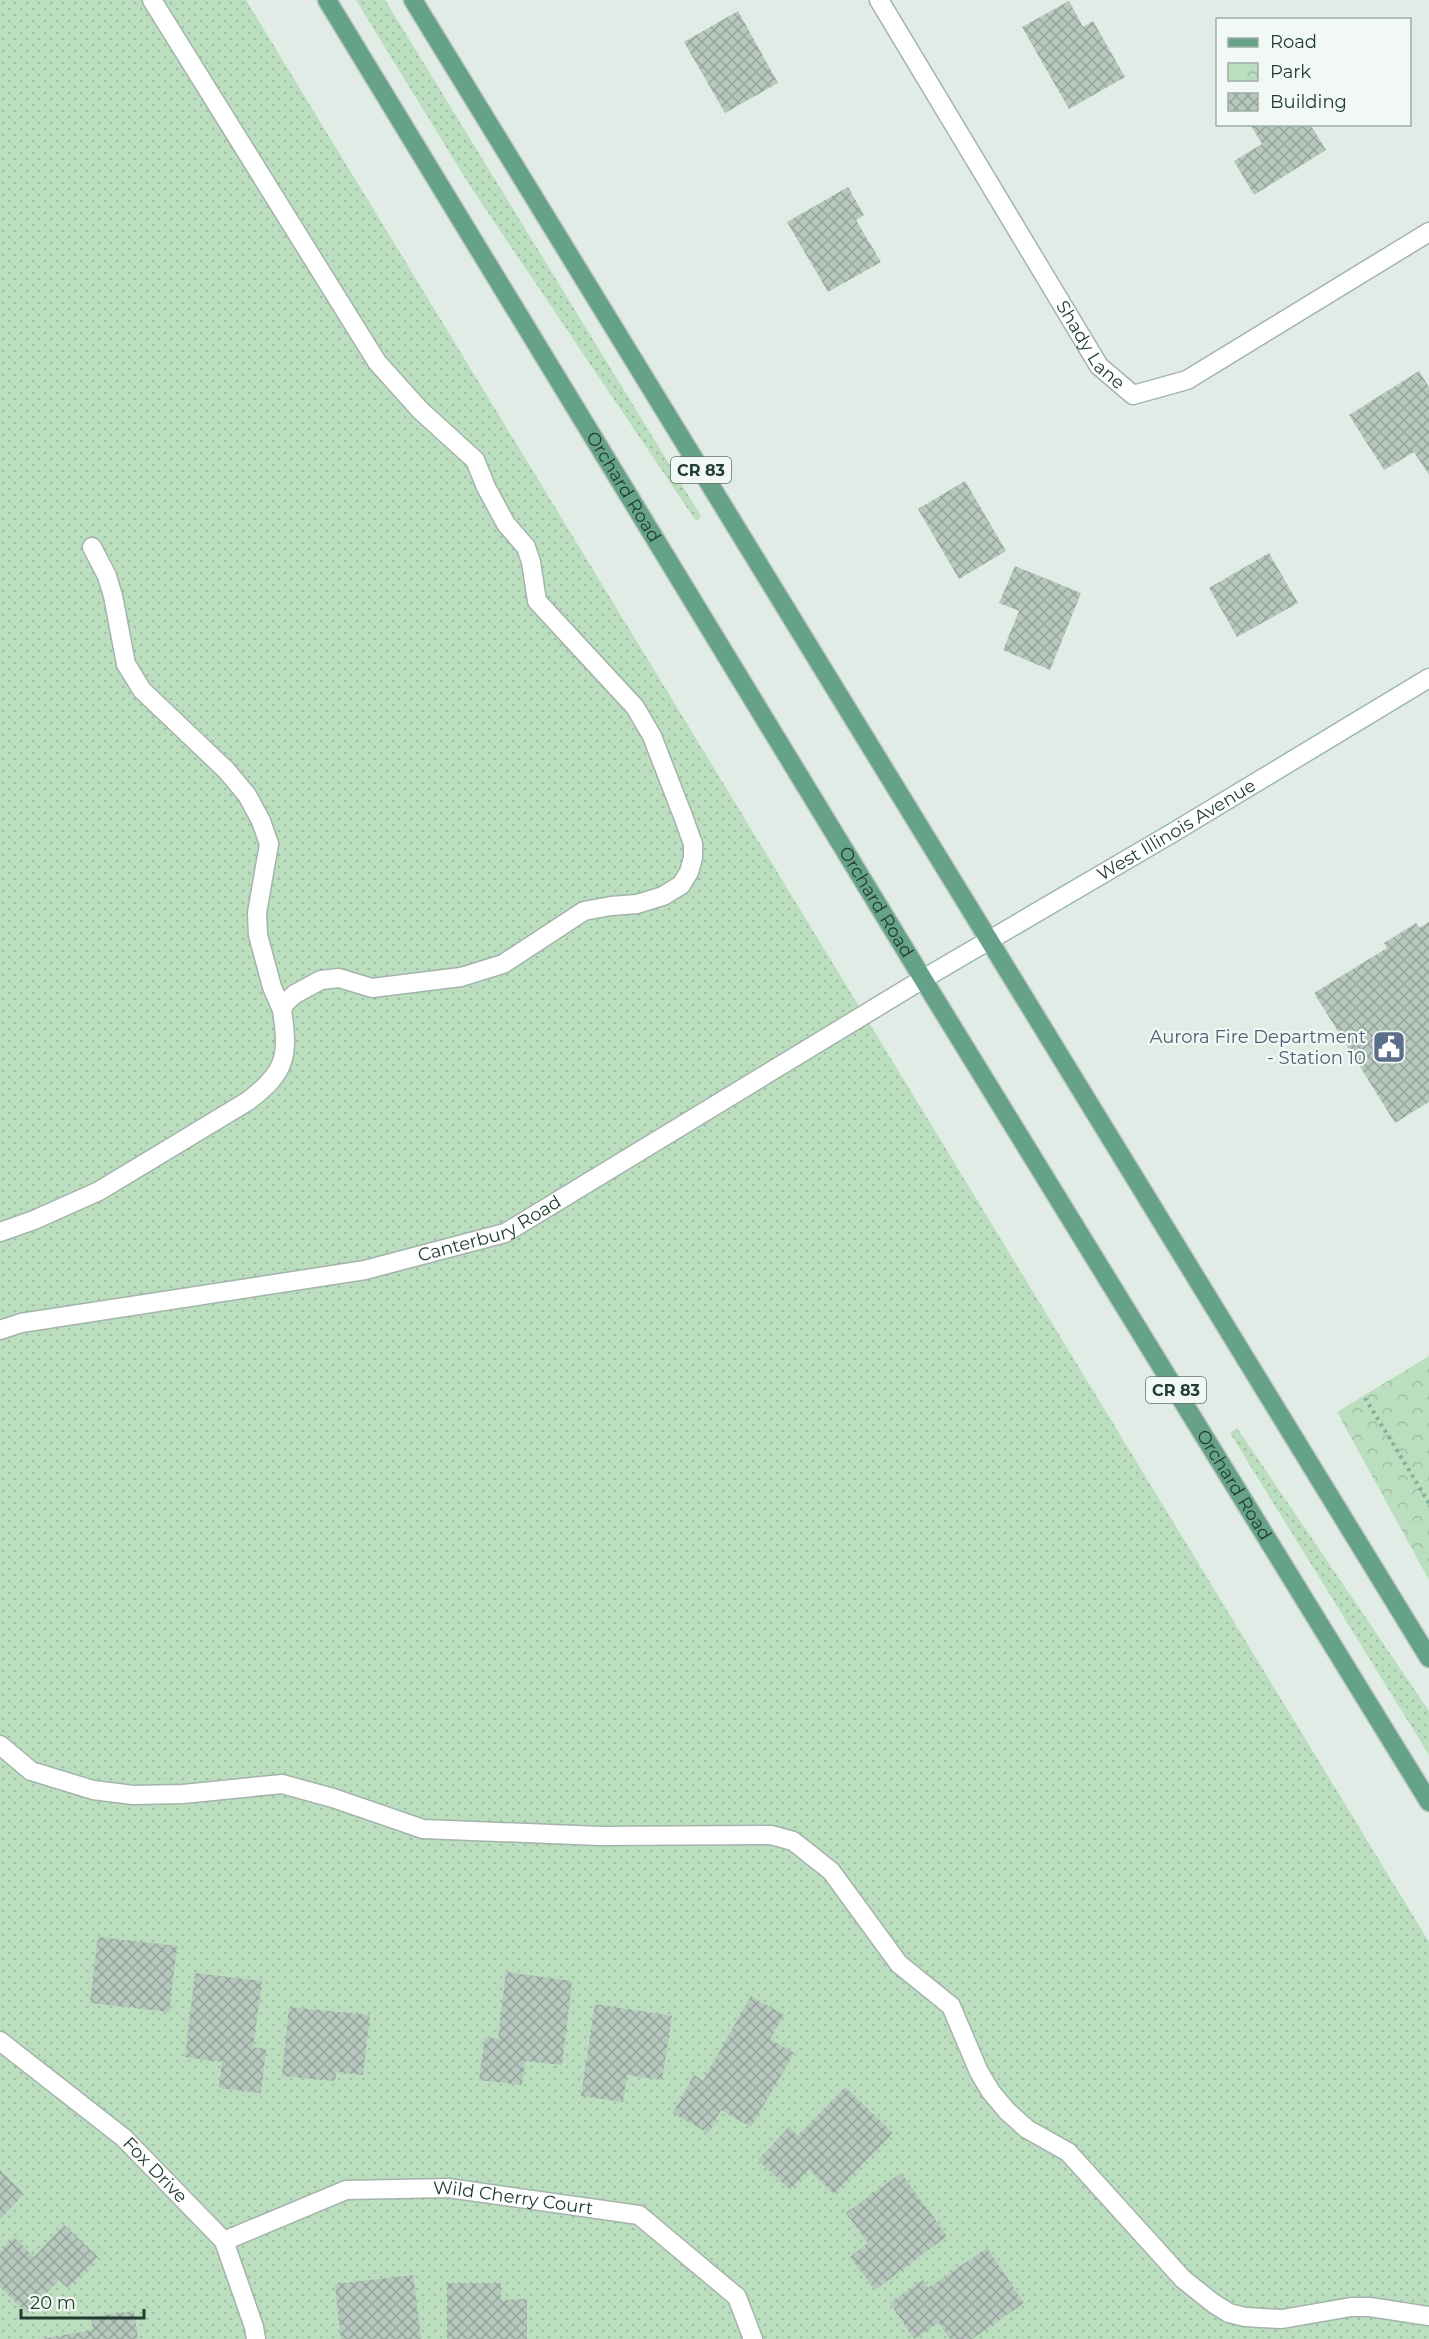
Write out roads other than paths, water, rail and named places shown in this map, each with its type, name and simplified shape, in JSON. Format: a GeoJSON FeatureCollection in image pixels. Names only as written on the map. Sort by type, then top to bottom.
{"type":"FeatureCollection","features":[{"type":"Feature","properties":{"kind":"main road","name":"Orchard Road"},"geometry":{"type":"LineString","coordinates":[[327,0],[923,979],[1429,1802]]}},
{"type":"Feature","properties":{"kind":"main road","name":"CR 83"},"geometry":{"type":"LineString","coordinates":[[413,0],[1429,1658]]}},
{"type":"Feature","properties":{"kind":"street"},"geometry":{"type":"LineString","coordinates":[[152,0],[377,362],[420,410],[475,460],[486,487],[506,524],[526,547],[531,562],[537,601],[635,707],[652,736],[693,844],[693,858],[689,872],[681,885],[663,896],[637,904],[584,911],[503,964],[460,977],[372,988],[339,978],[321,980],[295,994],[285,1003],[282,1010]]}},
{"type":"Feature","properties":{"kind":"street","name":"Shady Lane"},"geometry":{"type":"LineString","coordinates":[[879,0],[1099,366],[1133,395],[1188,380],[1429,232]]}},
{"type":"Feature","properties":{"kind":"street"},"geometry":{"type":"LineString","coordinates":[[0,1232],[34,1220],[99,1191],[248,1101],[263,1089],[282,1066],[285,1031],[282,1010],[272,987],[258,935],[257,913],[269,844],[261,821],[247,795],[226,770],[142,690],[126,664],[113,596],[107,576],[92,547]]}},
{"type":"Feature","properties":{"kind":"street","name":"West Illinois Avenue"},"geometry":{"type":"LineString","coordinates":[[923,979],[1174,832],[1429,678]]}},
{"type":"Feature","properties":{"kind":"street","name":"Canterbury Road"},"geometry":{"type":"LineString","coordinates":[[0,1330],[21,1323],[365,1270],[505,1233],[923,979]]}},
{"type":"Feature","properties":{"kind":"street"},"geometry":{"type":"LineString","coordinates":[[0,1745],[31,1771],[93,1790],[133,1795],[183,1794],[282,1784],[333,1798],[423,1829],[600,1836],[771,1835],[793,1841],[831,1871],[899,1964],[951,2006],[979,2073],[1007,2111],[1027,2129],[1068,2152],[1183,2279],[1213,2303],[1229,2313],[1262,2318],[1282,2319],[1351,2307],[1370,2307],[1429,2316]]}},
{"type":"Feature","properties":{"kind":"street","name":"Fox Drive"},"geometry":{"type":"LineString","coordinates":[[0,2041],[124,2138],[224,2241],[254,2327],[256,2339]]}},
{"type":"Feature","properties":{"kind":"street","name":"Wild Cherry Court"},"geometry":{"type":"LineString","coordinates":[[224,2241],[346,2190],[448,2188],[639,2216],[737,2298],[753,2339]]}},
{"type":"Feature","properties":{"kind":"place","name":"Aurora Fire Department - Station 10"},"geometry":{"type":"Point","coordinates":[1389,1047]}}]}
